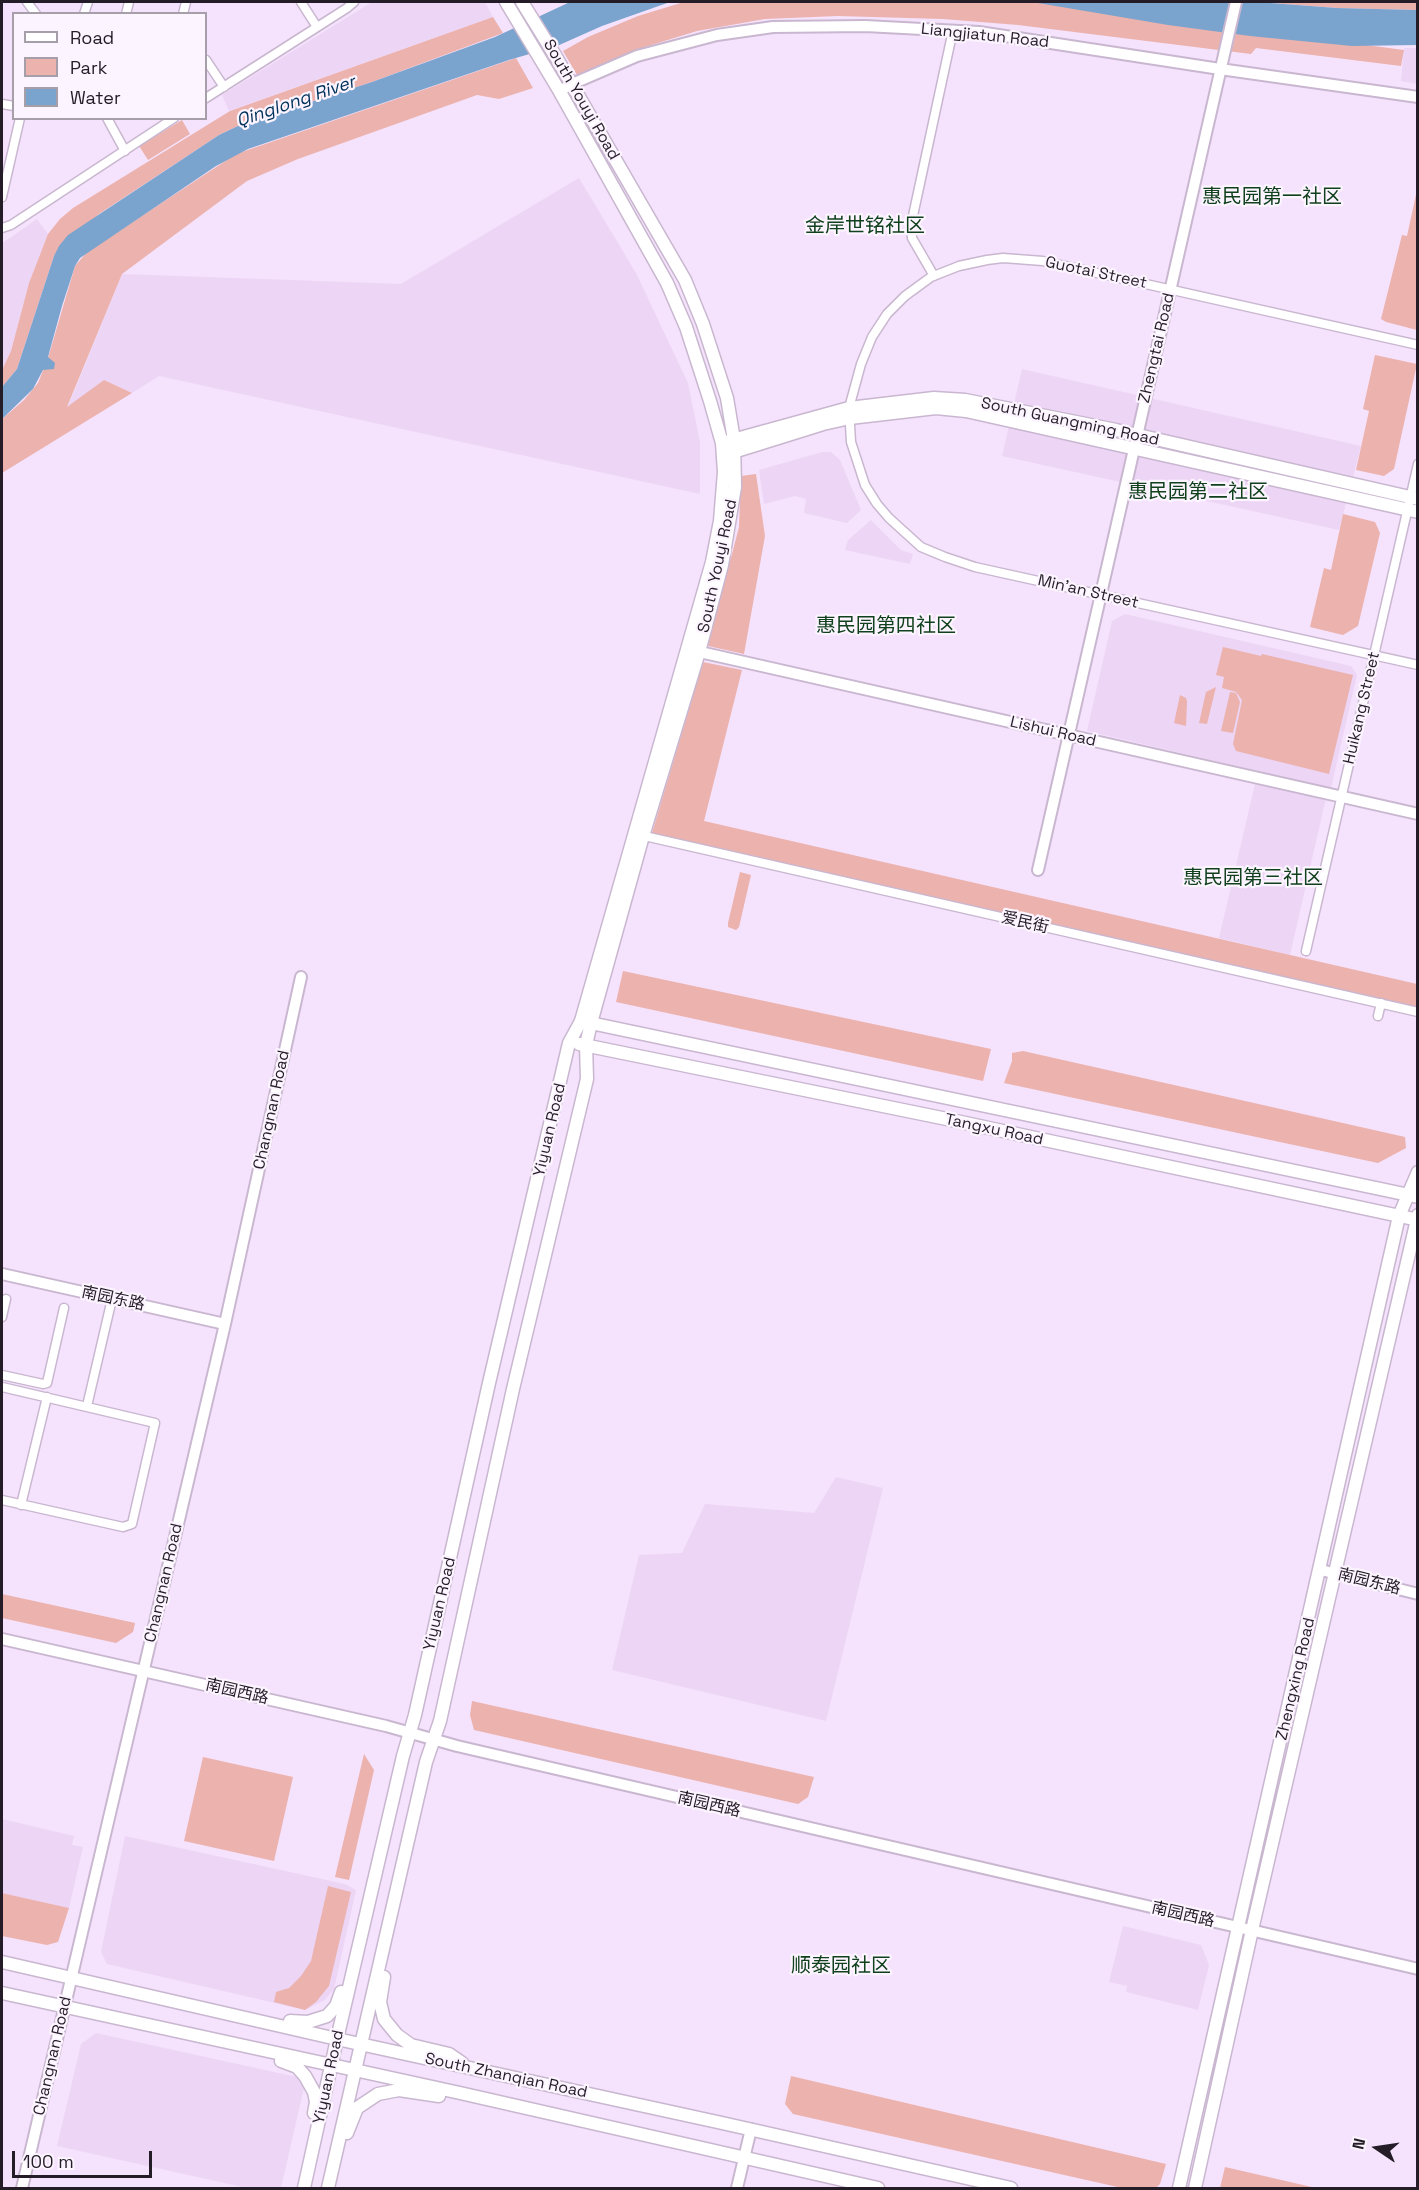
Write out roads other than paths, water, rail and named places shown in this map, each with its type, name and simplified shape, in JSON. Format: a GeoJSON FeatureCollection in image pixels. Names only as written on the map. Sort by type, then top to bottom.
{"type":"FeatureCollection","features":[{"type":"Feature","properties":{"kind":"main road","name":"South Youyi Road"},"geometry":{"type":"LineString","coordinates":[[506,2],[560,92],[672,294],[686,327],[728,447]]}},
{"type":"Feature","properties":{"kind":"main road","name":"South Youyi Road"},"geometry":{"type":"LineString","coordinates":[[522,2],[683,277],[694,301],[727,398],[728,447],[720,521],[694,650],[638,835],[586,1022]]}},
{"type":"Feature","properties":{"kind":"main road","name":"South Guangming Road"},"geometry":{"type":"LineString","coordinates":[[728,447],[823,424],[849,413],[934,398],[965,400],[1138,435],[1413,504]]}},
{"type":"Feature","properties":{"kind":"main road","name":"South Guangming Road"},"geometry":{"type":"LineString","coordinates":[[849,413],[936,408],[966,411],[1135,448],[1413,504]]}},
{"type":"Feature","properties":{"kind":"main road","name":"Yiyuan Road"},"geometry":{"type":"LineString","coordinates":[[304,2188],[569,1043],[586,1022]]}},
{"type":"Feature","properties":{"kind":"main road","name":"Yiyuan Road"},"geometry":{"type":"LineString","coordinates":[[328,2188],[426,1762],[440,1721],[513,1389],[587,1079],[586,1022]]}},
{"type":"Feature","properties":{"kind":"main road","name":"Tangxu Road"},"geometry":{"type":"LineString","coordinates":[[586,1022],[1413,1195]]}},
{"type":"Feature","properties":{"kind":"main road","name":"Tangxu Road"},"geometry":{"type":"LineString","coordinates":[[569,1043],[919,1113],[1417,1218]]}},
{"type":"Feature","properties":{"kind":"main road","name":"Zhengxing Road"},"geometry":{"type":"LineString","coordinates":[[1179,2188],[1321,1570],[1399,1216],[1413,1195],[1418,1172]]}},
{"type":"Feature","properties":{"kind":"main road","name":"Zhengxing Road"},"geometry":{"type":"LineString","coordinates":[[1195,2188],[1252,1930],[1417,1218]]}},
{"type":"Feature","properties":{"kind":"main road"},"geometry":{"type":"LineString","coordinates":[[247,2018],[269,2016],[300,2023],[327,2016],[336,2006],[352,1953],[361,1938]]}},
{"type":"Feature","properties":{"kind":"main road"},"geometry":{"type":"LineString","coordinates":[[384,1944],[386,1963],[380,2002],[384,2019],[397,2035],[411,2045],[449,2055],[468,2067]]}},
{"type":"Feature","properties":{"kind":"main road","name":"South Zhanqian Road"},"geometry":{"type":"LineString","coordinates":[[2,1962],[337,2039],[1011,2188]]}},
{"type":"Feature","properties":{"kind":"main road","name":"South Zhanqian Road"},"geometry":{"type":"LineString","coordinates":[[2,1993],[460,2093],[878,2188]]}},
{"type":"Feature","properties":{"kind":"main road"},"geometry":{"type":"LineString","coordinates":[[241,2045],[259,2055],[290,2063],[305,2076],[314,2092],[316,2102],[312,2153]]}},
{"type":"Feature","properties":{"kind":"main road"},"geometry":{"type":"LineString","coordinates":[[335,2159],[357,2108],[378,2094],[399,2090],[438,2096],[460,2093]]}},
{"type":"Feature","properties":{"kind":"street"},"geometry":{"type":"LineString","coordinates":[[301,2],[317,27]]}},
{"type":"Feature","properties":{"kind":"street"},"geometry":{"type":"LineString","coordinates":[[207,98],[354,2]]}},
{"type":"Feature","properties":{"kind":"street","name":"Zhengtai Road"},"geometry":{"type":"LineString","coordinates":[[1038,870],[1236,2]]}},
{"type":"Feature","properties":{"kind":"street","name":"Liangjiatun Road"},"geometry":{"type":"LineString","coordinates":[[560,92],[572,84],[637,56],[693,40],[754,29],[795,26],[866,26],[953,30],[999,35],[1418,97]]}},
{"type":"Feature","properties":{"kind":"street"},"geometry":{"type":"LineString","coordinates":[[934,276],[912,238],[911,225],[953,30]]}},
{"type":"Feature","properties":{"kind":"street"},"geometry":{"type":"LineString","coordinates":[[207,62],[224,87]]}},
{"type":"Feature","properties":{"kind":"street"},"geometry":{"type":"LineString","coordinates":[[2,197],[20,120]]}},
{"type":"Feature","properties":{"kind":"street"},"geometry":{"type":"LineString","coordinates":[[108,120],[125,151]]}},
{"type":"Feature","properties":{"kind":"street"},"geometry":{"type":"LineString","coordinates":[[2,228],[11,225],[171,120]]}},
{"type":"Feature","properties":{"kind":"street","name":"Guotai Street"},"geometry":{"type":"LineString","coordinates":[[849,413],[858,372],[872,337],[887,314],[905,296],[934,276],[958,266],[1003,258],[1043,261],[1418,345]]}},
{"type":"Feature","properties":{"kind":"street","name":"Min'an Street"},"geometry":{"type":"LineString","coordinates":[[849,413],[850,442],[865,485],[877,504],[921,547],[945,558],[975,567],[1418,665]]}},
{"type":"Feature","properties":{"kind":"street","name":"Huikang Street"},"geometry":{"type":"LineString","coordinates":[[1306,951],[1374,655],[1413,504],[1418,464]]}},
{"type":"Feature","properties":{"kind":"street","name":"Lishui Road"},"geometry":{"type":"LineString","coordinates":[[694,650],[1418,814]]}},
{"type":"Feature","properties":{"kind":"street","name":"爱民街"},"geometry":{"type":"LineString","coordinates":[[638,835],[1418,1011]]}},
{"type":"Feature","properties":{"kind":"street","name":"Changnan Road"},"geometry":{"type":"LineString","coordinates":[[22,2188],[225,1324],[301,977]]}},
{"type":"Feature","properties":{"kind":"street"},"geometry":{"type":"LineString","coordinates":[[1378,1016],[1381,1003]]}},
{"type":"Feature","properties":{"kind":"street","name":"南园东路"},"geometry":{"type":"LineString","coordinates":[[2,1274],[225,1324]]}},
{"type":"Feature","properties":{"kind":"street"},"geometry":{"type":"LineString","coordinates":[[2,1317],[6,1299]]}},
{"type":"Feature","properties":{"kind":"street"},"geometry":{"type":"LineString","coordinates":[[87,1406],[112,1299]]}},
{"type":"Feature","properties":{"kind":"street"},"geometry":{"type":"LineString","coordinates":[[2,1375],[46,1383],[64,1308]]}},
{"type":"Feature","properties":{"kind":"street"},"geometry":{"type":"LineString","coordinates":[[2,1387],[155,1423],[132,1524],[123,1527],[2,1500]]}},
{"type":"Feature","properties":{"kind":"street"},"geometry":{"type":"LineString","coordinates":[[21,1505],[47,1397]]}},
{"type":"Feature","properties":{"kind":"street","name":"南园东路"},"geometry":{"type":"LineString","coordinates":[[1321,1570],[1418,1594]]}},
{"type":"Feature","properties":{"kind":"street","name":"南园西路"},"geometry":{"type":"LineString","coordinates":[[2,1639],[144,1670],[457,1746],[1418,1969]]}},
{"type":"Feature","properties":{"kind":"street"},"geometry":{"type":"LineString","coordinates":[[737,2188],[751,2129]]}},
{"type":"Feature","properties":{"kind":"water"},"geometry":{"type":"Polygon","coordinates":[[[570,2],[670,2],[602,26],[557,46],[509,60],[248,149],[216,166],[80,258],[75,266],[62,306],[48,357],[55,363],[54,369],[43,370],[33,389],[2,419],[2,387],[17,369],[54,256],[68,235],[219,135],[238,126],[372,82],[495,37],[570,2]]]}},
{"type":"Feature","properties":{"kind":"water"},"geometry":{"type":"Polygon","coordinates":[[[1032,2],[1257,2],[1337,8],[1417,10],[1417,45],[1352,46],[1250,36],[1032,2]]]}},
{"type":"Feature","properties":{"kind":"district","name":"惠民园第一社区"},"geometry":{"type":"Point","coordinates":[1272,198]}},
{"type":"Feature","properties":{"kind":"district","name":"金岸世铭社区"},"geometry":{"type":"Point","coordinates":[865,227]}},
{"type":"Feature","properties":{"kind":"district","name":"惠民园第二社区"},"geometry":{"type":"Point","coordinates":[1198,493]}},
{"type":"Feature","properties":{"kind":"district","name":"惠民园第四社区"},"geometry":{"type":"Point","coordinates":[886,627]}},
{"type":"Feature","properties":{"kind":"district","name":"惠民园第三社区"},"geometry":{"type":"Point","coordinates":[1253,879]}},
{"type":"Feature","properties":{"kind":"district","name":"顺泰园社区"},"geometry":{"type":"Point","coordinates":[841,1967]}},
{"type":"Feature","properties":{"kind":"water label","name":"Qinglong River"},"geometry":{"type":"Point","coordinates":[296,102]}}]}
